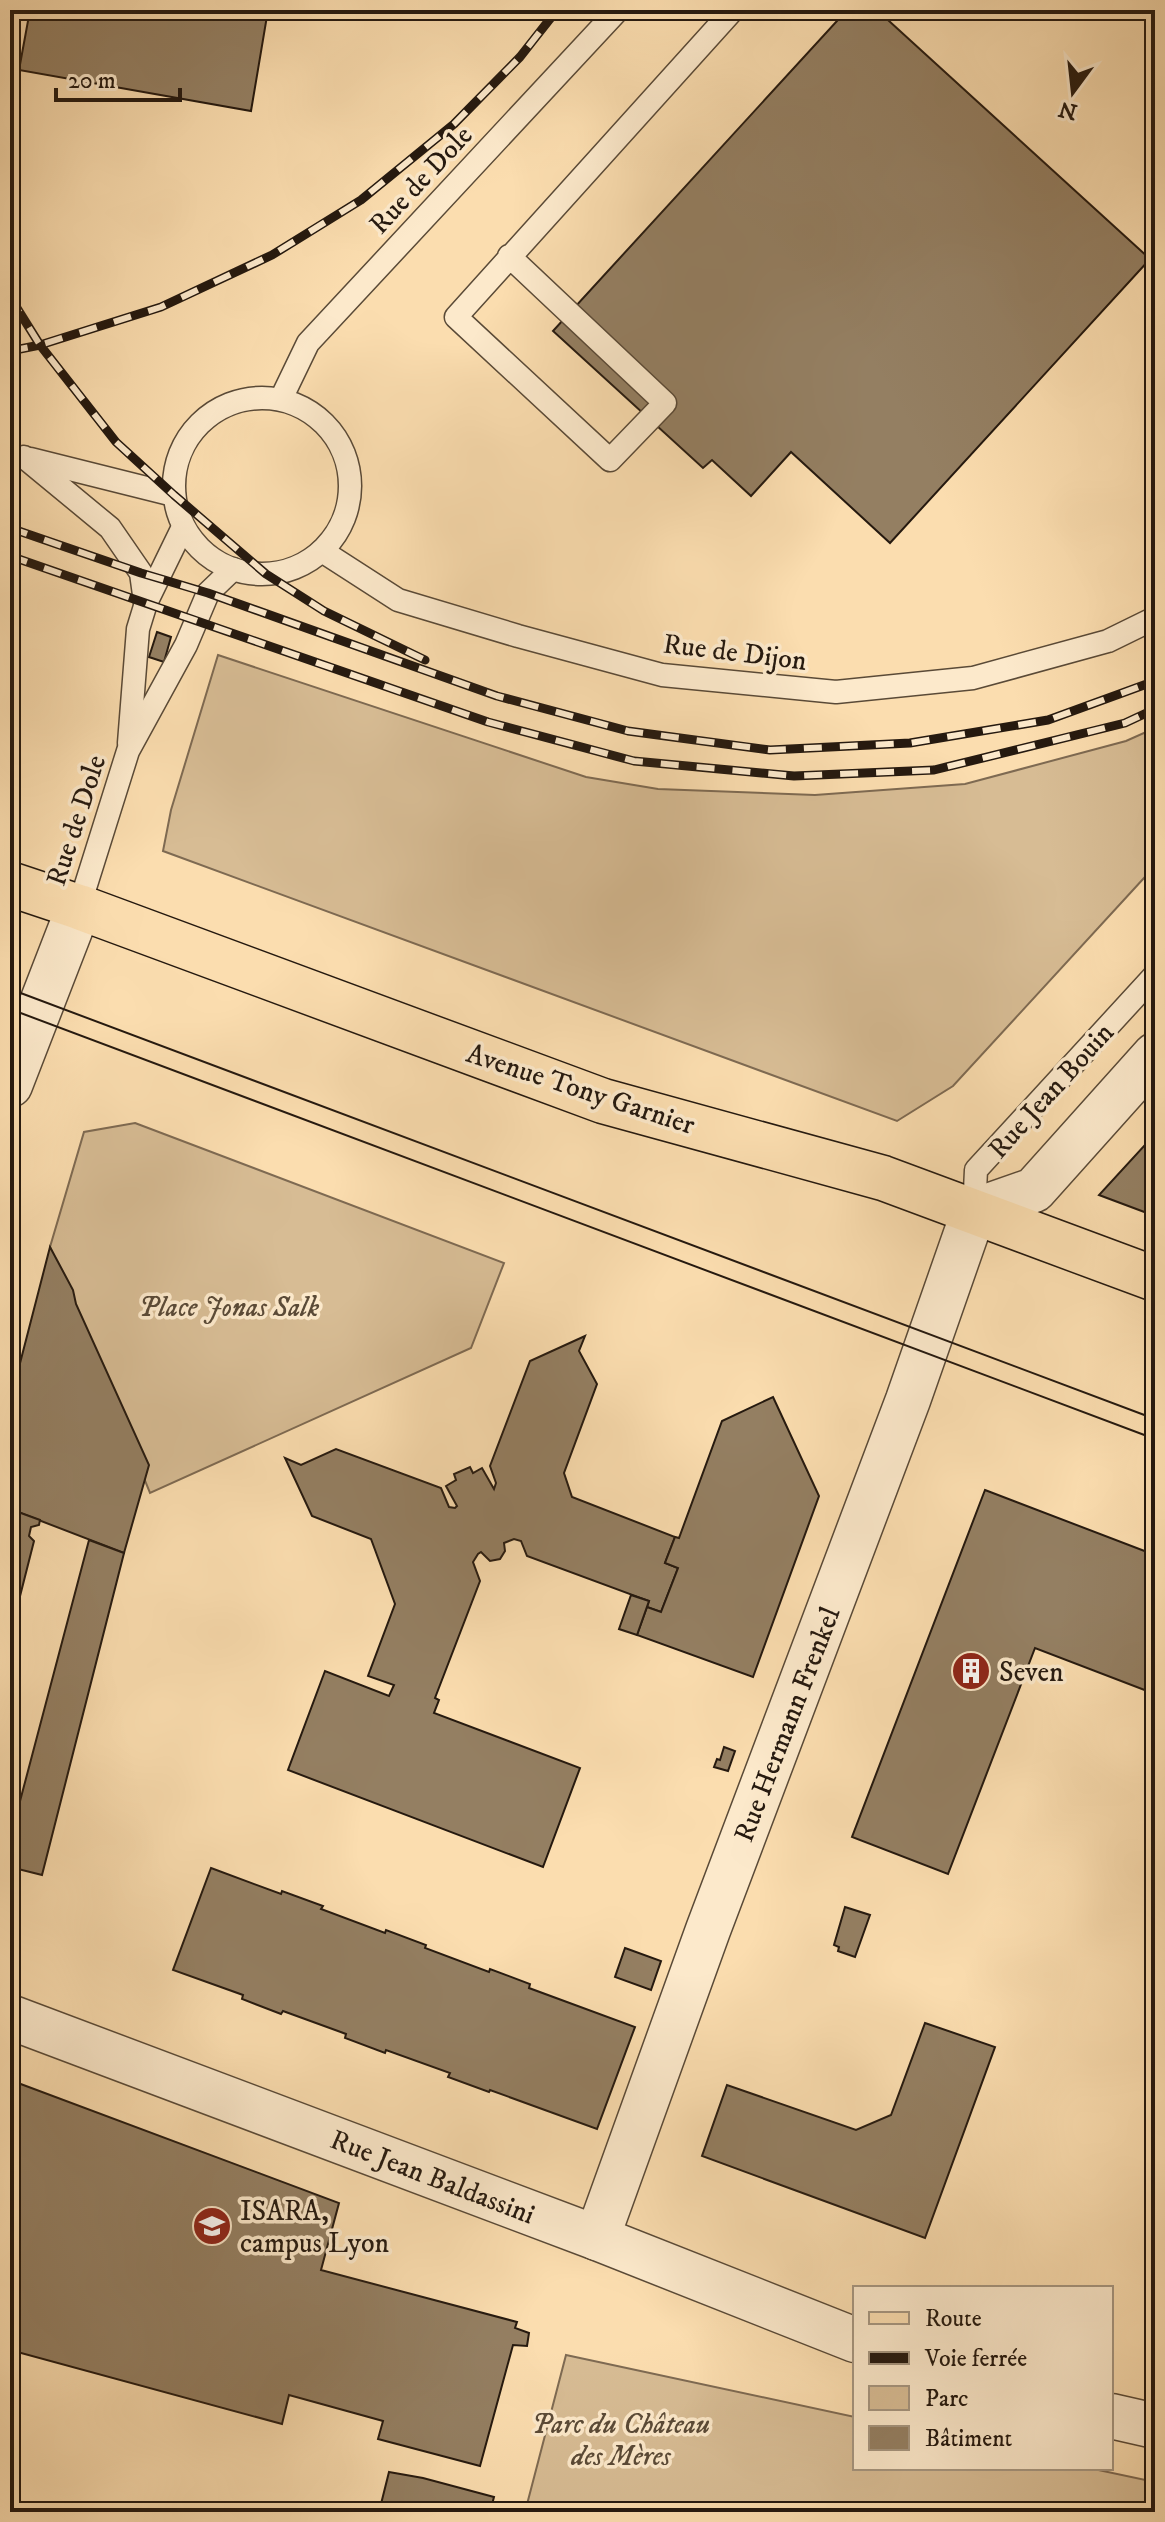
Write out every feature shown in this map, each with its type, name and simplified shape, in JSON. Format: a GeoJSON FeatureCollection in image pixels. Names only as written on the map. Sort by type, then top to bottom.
{"type":"FeatureCollection","features":[{"type":"Feature","properties":{"kind":"main road","name":"Avenue Tony Garnier"},"geometry":{"type":"LineString","coordinates":[[10,884],[603,1101],[883,1178],[1155,1279]]}},
{"type":"Feature","properties":{"kind":"street"},"geometry":{"type":"LineString","coordinates":[[10,1085],[79,907]]}},
{"type":"Feature","properties":{"kind":"street","name":"Rue Jean Bouin"},"geometry":{"type":"LineString","coordinates":[[974,1211],[1034,1190],[1155,1055]]}},
{"type":"Feature","properties":{"kind":"street","name":"Rue Hermann Frenkel"},"geometry":{"type":"LineString","coordinates":[[597,2238],[708,1930],[908,1400],[974,1211]]}},
{"type":"Feature","properties":{"kind":"street","name":"Rue Jean Baldassini"},"geometry":{"type":"LineString","coordinates":[[10,2017],[597,2238],[853,2339]]}},
{"type":"Feature","properties":{"kind":"street"},"geometry":{"type":"LineString","coordinates":[[1113,2416],[1155,2426]]}},
{"type":"Feature","properties":{"kind":"lane","name":"Rue de Dole"},"geometry":{"type":"LineString","coordinates":[[281,399],[308,343],[618,10]]}},
{"type":"Feature","properties":{"kind":"lane"},"geometry":{"type":"LineString","coordinates":[[509,256],[665,403],[610,460],[456,317],[509,256],[733,10]]}},
{"type":"Feature","properties":{"kind":"lane"},"geometry":{"type":"LineString","coordinates":[[259,397],[281,399],[307,409],[328,427],[343,450],[350,477],[349,504],[339,530],[322,551],[305,563],[286,571],[266,574],[233,569],[213,559],[196,545],[183,527],[174,495],[176,465],[188,437],[209,415],[235,401],[259,397]]}},
{"type":"Feature","properties":{"kind":"lane"},"geometry":{"type":"LineString","coordinates":[[17,455],[174,495]]}},
{"type":"Feature","properties":{"kind":"lane"},"geometry":{"type":"LineString","coordinates":[[17,455],[110,528],[141,573],[146,603]]}},
{"type":"Feature","properties":{"kind":"lane","name":"Rue de Dole"},"geometry":{"type":"LineString","coordinates":[[128,751],[138,629],[146,603],[183,527]]}},
{"type":"Feature","properties":{"kind":"lane","name":"Rue de Dijon"},"geometry":{"type":"LineString","coordinates":[[322,551],[398,600],[518,636],[662,675],[836,692],[973,678],[1108,641],[1155,618]]}},
{"type":"Feature","properties":{"kind":"lane","name":"Rue de Dole"},"geometry":{"type":"LineString","coordinates":[[79,907],[128,751],[186,645],[208,593],[233,569]]}},
{"type":"Feature","properties":{"kind":"lane","name":"Rue Jean Bouin"},"geometry":{"type":"LineString","coordinates":[[974,1211],[976,1170],[1155,975]]}},
{"type":"Feature","properties":{"kind":"green space"},"geometry":{"type":"Polygon","coordinates":[[[218,655],[586,777],[658,789],[815,795],[965,784],[1126,741],[1155,728],[1155,866],[953,1086],[897,1121],[163,851],[171,810],[218,655]]]}},
{"type":"Feature","properties":{"kind":"green space","name":"Place Jonas Salk"},"geometry":{"type":"Polygon","coordinates":[[[135,1123],[504,1263],[471,1348],[150,1493],[50,1247],[84,1132],[135,1123]]]}},
{"type":"Feature","properties":{"kind":"green space","name":"Parc du Château des Mères"},"geometry":{"type":"Polygon","coordinates":[[[566,2355],[853,2417],[853,2470],[1098,2470],[1155,2482],[1155,2512],[525,2512],[566,2355]]]}},
{"type":"Feature","properties":{"kind":"building"},"geometry":{"type":"Polygon","coordinates":[[[30,10],[268,10],[251,111],[19,70],[30,10]]]}},
{"type":"Feature","properties":{"kind":"building"},"geometry":{"type":"Polygon","coordinates":[[[847,10],[877,10],[1150,259],[890,543],[791,452],[751,496],[712,460],[703,468],[553,331],[847,10]]]}},
{"type":"Feature","properties":{"kind":"building"},"geometry":{"type":"Polygon","coordinates":[[[157,632],[171,637],[164,662],[149,657],[157,632]]]}},
{"type":"Feature","properties":{"kind":"building"},"geometry":{"type":"Polygon","coordinates":[[[1155,1134],[1155,1216],[1099,1195],[1155,1134]]]}},
{"type":"Feature","properties":{"kind":"building"},"geometry":{"type":"Polygon","coordinates":[[[50,1247],[73,1290],[76,1304],[149,1465],[124,1553],[10,1509],[10,1402],[50,1247]]]}},
{"type":"Feature","properties":{"kind":"building"},"geometry":{"type":"Polygon","coordinates":[[[585,1336],[579,1351],[597,1384],[564,1473],[572,1497],[675,1537],[665,1563],[678,1568],[661,1612],[647,1607],[649,1601],[527,1556],[521,1541],[514,1539],[504,1543],[505,1551],[500,1559],[490,1561],[481,1552],[473,1562],[480,1581],[435,1698],[439,1700],[434,1713],[580,1768],[543,1867],[288,1770],[325,1671],[389,1696],[394,1685],[368,1676],[395,1604],[371,1539],[312,1516],[285,1458],[301,1465],[336,1449],[441,1488],[449,1507],[455,1508],[457,1506],[446,1486],[456,1480],[454,1474],[470,1467],[473,1473],[482,1468],[494,1489],[496,1483],[490,1466],[530,1361],[585,1336]]]}},
{"type":"Feature","properties":{"kind":"building"},"geometry":{"type":"Polygon","coordinates":[[[773,1397],[819,1496],[753,1677],[637,1635],[647,1607],[661,1612],[678,1568],[665,1563],[675,1537],[679,1538],[722,1421],[773,1397]]]}},
{"type":"Feature","properties":{"kind":"building","name":"Seven"},"geometry":{"type":"Polygon","coordinates":[[[985,1490],[1155,1555],[1155,1694],[1035,1648],[948,1874],[852,1837],[985,1490]]]}},
{"type":"Feature","properties":{"kind":"building"},"geometry":{"type":"Polygon","coordinates":[[[10,1509],[40,1520],[39,1525],[31,1527],[29,1536],[34,1541],[17,1608],[10,1611],[10,1509]]]}},
{"type":"Feature","properties":{"kind":"building"},"geometry":{"type":"Polygon","coordinates":[[[89,1540],[124,1553],[42,1875],[10,1867],[10,1839],[89,1540]]]}},
{"type":"Feature","properties":{"kind":"building"},"geometry":{"type":"Polygon","coordinates":[[[631,1595],[649,1601],[637,1635],[619,1629],[631,1595]]]}},
{"type":"Feature","properties":{"kind":"building"},"geometry":{"type":"Polygon","coordinates":[[[724,1747],[735,1751],[728,1771],[714,1767],[724,1747]]]}},
{"type":"Feature","properties":{"kind":"building"},"geometry":{"type":"Polygon","coordinates":[[[211,1868],[323,1906],[321,1909],[426,1945],[425,1948],[489,1972],[490,1969],[530,1984],[529,1988],[635,2027],[597,2129],[448,2077],[450,2073],[386,2050],[385,2053],[345,2038],[346,2034],[283,2011],[281,2014],[242,1999],[243,1995],[173,1970],[211,1868]]]}},
{"type":"Feature","properties":{"kind":"building"},"geometry":{"type":"Polygon","coordinates":[[[845,1907],[870,1915],[855,1957],[838,1951],[839,1947],[834,1945],[845,1907]]]}},
{"type":"Feature","properties":{"kind":"building"},"geometry":{"type":"Polygon","coordinates":[[[625,1948],[661,1961],[651,1990],[615,1977],[625,1948]]]}},
{"type":"Feature","properties":{"kind":"building"},"geometry":{"type":"Polygon","coordinates":[[[925,2023],[995,2047],[925,2238],[702,2156],[727,2085],[856,2130],[891,2115],[925,2023]]]}},
{"type":"Feature","properties":{"kind":"building"},"geometry":{"type":"Polygon","coordinates":[[[10,2080],[339,2203],[321,2270],[517,2322],[515,2328],[529,2333],[527,2346],[513,2345],[480,2466],[378,2439],[383,2421],[289,2395],[282,2424],[10,2350],[10,2080]]]}},
{"type":"Feature","properties":{"kind":"building"},"geometry":{"type":"Polygon","coordinates":[[[389,2472],[494,2497],[490,2512],[379,2512],[389,2472]]]}},
{"type":"Feature","properties":{"kind":"tram line"},"geometry":{"type":"LineString","coordinates":[[10,989],[1155,1419]]}},
{"type":"Feature","properties":{"kind":"tram line"},"geometry":{"type":"LineString","coordinates":[[10,1009],[1155,1439]]}},
{"type":"Feature","properties":{"kind":"railway"},"geometry":{"type":"LineString","coordinates":[[10,351],[40,345],[161,307],[272,255],[361,200],[454,124],[520,57],[557,10]]}},
{"type":"Feature","properties":{"kind":"railway"},"geometry":{"type":"LineString","coordinates":[[10,297],[40,345],[116,442],[174,495],[266,574],[324,611],[425,660]]}},
{"type":"Feature","properties":{"kind":"railway"},"geometry":{"type":"LineString","coordinates":[[10,528],[208,593],[497,696],[628,731],[770,750],[910,743],[1048,720],[1155,681]]}},
{"type":"Feature","properties":{"kind":"railway"},"geometry":{"type":"LineString","coordinates":[[10,556],[488,722],[634,761],[794,776],[934,770],[1125,723],[1155,709]]}},
{"type":"Feature","properties":{"kind":"place","name":"Seven"},"geometry":{"type":"Point","coordinates":[971,1671]}},
{"type":"Feature","properties":{"kind":"place","name":"ISARA, campus Lyon"},"geometry":{"type":"Point","coordinates":[212,2226]}}]}
